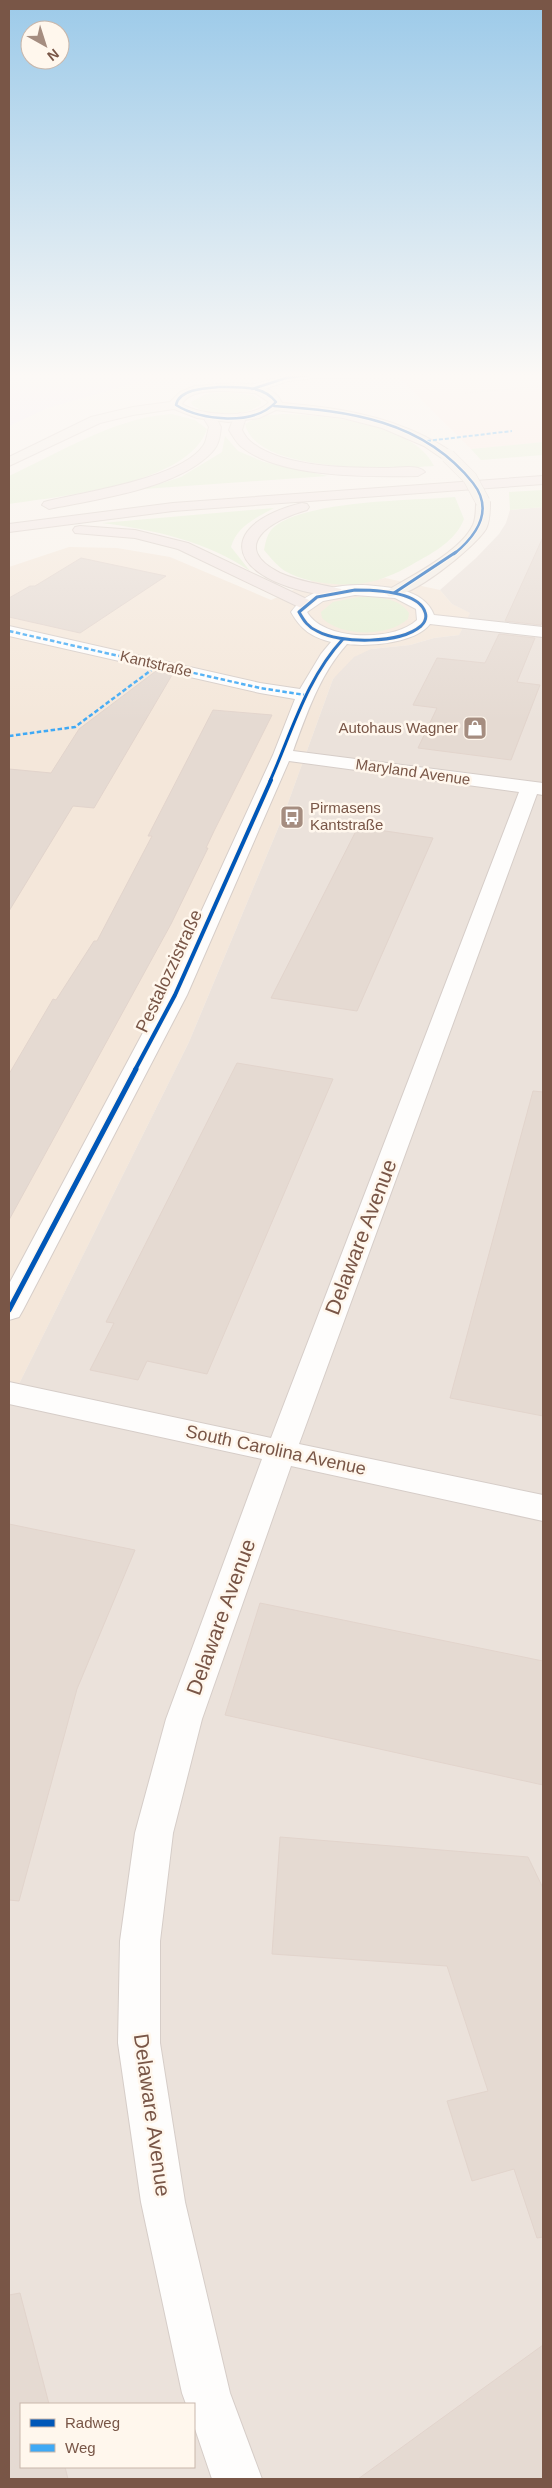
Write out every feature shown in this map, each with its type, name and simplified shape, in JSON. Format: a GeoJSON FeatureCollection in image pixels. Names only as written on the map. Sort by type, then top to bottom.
{"type":"FeatureCollection","features":[{"type":"Feature","properties":{"kind":"highway"},"geometry":{"type":"LineString","coordinates":[[115,489],[35,509],[133,498],[249,489]]}},
{"type":"Feature","properties":{"kind":"highway"},"geometry":{"type":"LineString","coordinates":[[9,530],[173,507],[421,489]]}},
{"type":"Feature","properties":{"kind":"highway"},"geometry":{"type":"LineString","coordinates":[[336,592],[302,586],[266,572],[252,558],[248,548],[251,535],[258,526],[291,509],[396,491]]}},
{"type":"Feature","properties":{"kind":"highway"},"geometry":{"type":"LineString","coordinates":[[9,530],[104,531],[160,540],[192,550],[305,604]]}},
{"type":"Feature","properties":{"kind":"main road"},"geometry":{"type":"LineString","coordinates":[[394,593],[465,544],[476,532],[483,516],[482,502],[476,489]]}},
{"type":"Feature","properties":{"kind":"street"},"geometry":{"type":"LineString","coordinates":[[355,590],[394,593],[420,605],[426,612],[426,619],[421,626],[396,637],[361,640],[324,634],[309,628],[301,620],[299,612],[305,604],[323,595],[336,592],[355,590]]}},
{"type":"Feature","properties":{"kind":"street"},"geometry":{"type":"LineString","coordinates":[[426,619],[543,632]]}},
{"type":"Feature","properties":{"kind":"street","name":"Kantstraße"},"geometry":{"type":"LineString","coordinates":[[9,631],[260,688],[305,694]]}},
{"type":"Feature","properties":{"kind":"street","name":"Pestalozzistraße"},"geometry":{"type":"LineString","coordinates":[[9,1310],[176,995],[282,755],[305,694],[329,654],[343,638]]}},
{"type":"Feature","properties":{"kind":"street","name":"Maryland Avenue"},"geometry":{"type":"LineString","coordinates":[[282,755],[537,789]]}},
{"type":"Feature","properties":{"kind":"street","name":"Delaware Avenue"},"geometry":{"type":"LineString","coordinates":[[237,2479],[206,2393],[163,2202],[138,2043],[140,1941],[154,1833],[184,1719],[281,1451],[537,789]]}},
{"type":"Feature","properties":{"kind":"street","name":"South Carolina Avenue"},"geometry":{"type":"LineString","coordinates":[[9,1393],[543,1508]]}},
{"type":"Feature","properties":{"kind":"shaded area"},"geometry":{"type":"Polygon","coordinates":[[[543,507],[543,2479],[9,2479],[9,1404],[189,1042],[284,814],[333,679],[354,657],[371,649],[410,645],[434,638],[459,635],[470,613],[452,604],[440,590],[476,558],[499,534],[506,523],[510,510],[543,507]]]}},
{"type":"Feature","properties":{"kind":"shaded area"},"geometry":{"type":"Polygon","coordinates":[[[69,547],[117,548],[170,557],[271,600],[313,581],[335,584],[363,583],[385,578],[440,590],[452,604],[471,613],[459,635],[434,638],[410,645],[371,649],[333,679],[284,814],[189,1042],[9,1404],[9,567],[69,547]]]}},
{"type":"Feature","properties":{"kind":"green space"},"geometry":{"type":"Polygon","coordinates":[[[9,489],[100,489],[59,497],[9,504],[9,489]]]}},
{"type":"Feature","properties":{"kind":"green space"},"geometry":{"type":"Polygon","coordinates":[[[543,490],[543,507],[510,510],[509,492],[543,490]]]}},
{"type":"Feature","properties":{"kind":"green space"},"geometry":{"type":"Polygon","coordinates":[[[455,497],[464,519],[452,538],[440,548],[395,574],[375,581],[335,584],[308,580],[285,571],[264,550],[268,535],[275,526],[295,516],[316,510],[363,503],[455,497]]]}},
{"type":"Feature","properties":{"kind":"green space"},"geometry":{"type":"Polygon","coordinates":[[[274,508],[242,528],[231,547],[250,571],[198,544],[161,533],[102,523],[274,508]]]}},
{"type":"Feature","properties":{"kind":"green space"},"geometry":{"type":"Polygon","coordinates":[[[359,597],[393,601],[405,608],[409,613],[408,619],[389,629],[365,632],[341,629],[322,618],[321,612],[333,602],[359,597]]]}},
{"type":"Feature","properties":{"kind":"building"},"geometry":{"type":"Polygon","coordinates":[[[543,537],[543,619],[541,625],[505,621],[543,537]]]}},
{"type":"Feature","properties":{"kind":"building"},"geometry":{"type":"Polygon","coordinates":[[[81,558],[166,576],[80,633],[9,617],[9,598],[30,586],[35,586],[81,558]]]}},
{"type":"Feature","properties":{"kind":"building","name":"Autohaus Wagner"},"geometry":{"type":"Polygon","coordinates":[[[499,634],[535,638],[517,682],[540,685],[511,760],[418,748],[437,708],[413,705],[437,658],[485,663],[499,634]]]}},
{"type":"Feature","properties":{"kind":"building"},"geometry":{"type":"Polygon","coordinates":[[[156,671],[172,675],[94,808],[73,806],[9,911],[9,769],[51,773],[79,729],[156,671]]]}},
{"type":"Feature","properties":{"kind":"building"},"geometry":{"type":"Polygon","coordinates":[[[213,710],[272,715],[214,831],[206,848],[208,848],[171,924],[9,1220],[9,1074],[53,999],[56,1000],[94,941],[97,941],[152,836],[148,836],[213,710]]]}},
{"type":"Feature","properties":{"kind":"building"},"geometry":{"type":"Polygon","coordinates":[[[358,827],[433,838],[357,1011],[271,998],[358,827]]]}},
{"type":"Feature","properties":{"kind":"building"},"geometry":{"type":"Polygon","coordinates":[[[237,1063],[333,1079],[207,1374],[147,1361],[138,1380],[90,1370],[114,1323],[106,1322],[237,1063]]]}},
{"type":"Feature","properties":{"kind":"building"},"geometry":{"type":"Polygon","coordinates":[[[533,1091],[543,1092],[543,1416],[450,1398],[533,1091]]]}},
{"type":"Feature","properties":{"kind":"building"},"geometry":{"type":"Polygon","coordinates":[[[9,1524],[135,1550],[77,1689],[19,1901],[9,1900],[9,1524]]]}},
{"type":"Feature","properties":{"kind":"building"},"geometry":{"type":"Polygon","coordinates":[[[260,1603],[543,1661],[543,1785],[225,1715],[260,1603]]]}},
{"type":"Feature","properties":{"kind":"building"},"geometry":{"type":"Polygon","coordinates":[[[280,1837],[528,1857],[543,1888],[543,2237],[537,2238],[514,2169],[472,2181],[447,2101],[488,2091],[447,1966],[272,1954],[280,1837]]]}},
{"type":"Feature","properties":{"kind":"building"},"geometry":{"type":"Polygon","coordinates":[[[20,2293],[49,2403],[20,2403],[20,2468],[65,2468],[68,2479],[9,2479],[9,2295],[20,2293]]]}},
{"type":"Feature","properties":{"kind":"building"},"geometry":{"type":"Polygon","coordinates":[[[543,2345],[543,2479],[358,2479],[543,2345]]]}},
{"type":"Feature","properties":{"kind":"marked path"},"geometry":{"type":"LineString","coordinates":[[9,631],[260,688],[305,695]]}},
{"type":"Feature","properties":{"kind":"marked path"},"geometry":{"type":"LineString","coordinates":[[9,736],[75,727],[158,665]]}},
{"type":"Feature","properties":{"kind":"cycle path"},"geometry":{"type":"LineString","coordinates":[[394,593],[450,557],[470,540],[479,526],[483,509],[476,489]]}},
{"type":"Feature","properties":{"kind":"cycle path"},"geometry":{"type":"LineString","coordinates":[[355,590],[396,594],[417,601],[423,607],[426,615],[425,620],[419,627],[407,633],[372,640],[334,637],[318,632],[305,624],[299,612],[310,601],[331,593],[355,590]]}},
{"type":"Feature","properties":{"kind":"cycle path"},"geometry":{"type":"LineString","coordinates":[[9,1310],[175,995],[282,755],[305,695],[329,654],[343,639]]}},
{"type":"Feature","properties":{"kind":"place","name":"Autohaus Wagner"},"geometry":{"type":"Point","coordinates":[475,728]}},
{"type":"Feature","properties":{"kind":"place","name":"Pirmasens Kantstraße"},"geometry":{"type":"Point","coordinates":[292,817]}}]}
